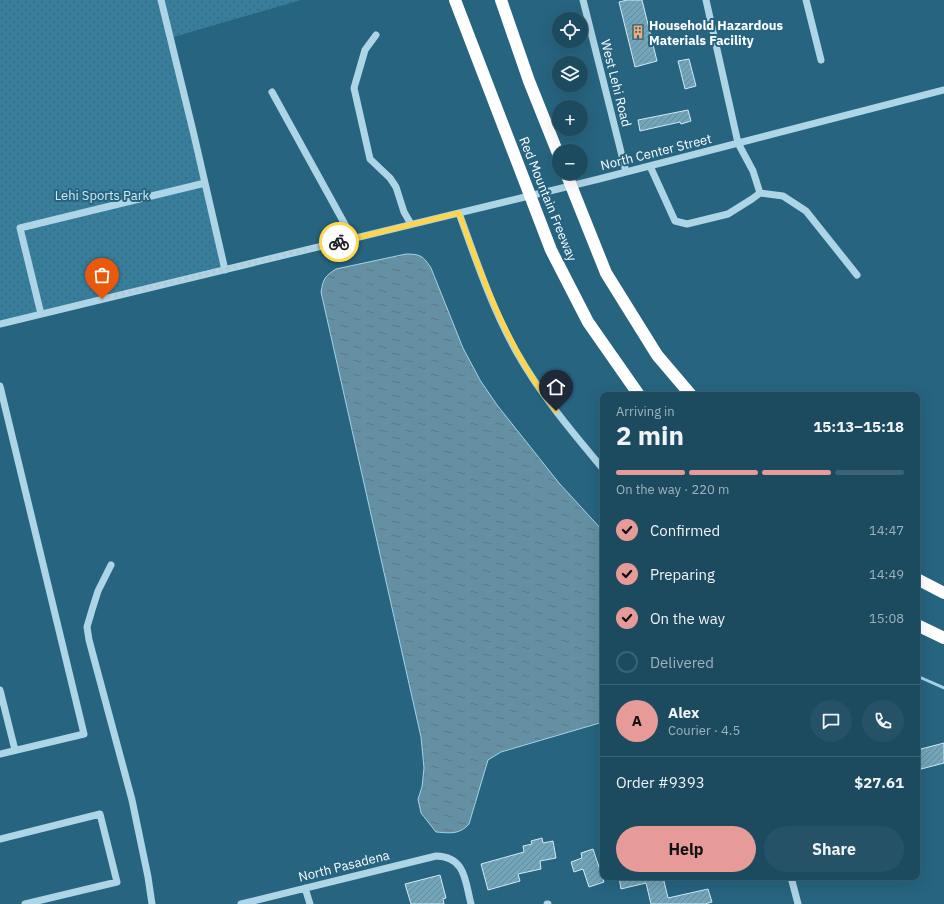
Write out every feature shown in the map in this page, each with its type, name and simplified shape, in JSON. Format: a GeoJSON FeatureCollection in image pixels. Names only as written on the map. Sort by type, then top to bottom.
{"type":"FeatureCollection","features":[{"type":"Feature","properties":{"kind":"highway","name":"Red Mountain Freeway"},"geometry":{"type":"LineString","coordinates":[[455,0],[551,250],[588,322],[637,392]]}},
{"type":"Feature","properties":{"kind":"highway","name":"Red Mountain Freeway"},"geometry":{"type":"LineString","coordinates":[[501,0],[529,81],[554,144]]}},
{"type":"Feature","properties":{"kind":"highway","name":"Red Mountain Freeway"},"geometry":{"type":"LineString","coordinates":[[569,180],[606,273],[657,355],[688,392]]}},
{"type":"Feature","properties":{"kind":"highway"},"geometry":{"type":"LineString","coordinates":[[920,581],[944,593]]}},
{"type":"Feature","properties":{"kind":"highway"},"geometry":{"type":"LineString","coordinates":[[920,626],[944,638]]}},
{"type":"Feature","properties":{"kind":"street"},"geometry":{"type":"LineString","coordinates":[[161,0],[205,183],[224,270]]}},
{"type":"Feature","properties":{"kind":"street","name":"West Lehi Road"},"geometry":{"type":"LineString","coordinates":[[583,0],[626,172]]}},
{"type":"Feature","properties":{"kind":"street"},"geometry":{"type":"LineString","coordinates":[[706,0],[738,143],[753,171],[760,193]]}},
{"type":"Feature","properties":{"kind":"street"},"geometry":{"type":"LineString","coordinates":[[806,0],[821,60]]}},
{"type":"Feature","properties":{"kind":"street"},"geometry":{"type":"LineString","coordinates":[[376,35],[366,50],[354,88],[370,159],[384,170],[396,187],[404,212],[411,224]]}},
{"type":"Feature","properties":{"kind":"street","name":"North Center Street"},"geometry":{"type":"LineString","coordinates":[[0,324],[599,179],[944,90]]}},
{"type":"Feature","properties":{"kind":"street"},"geometry":{"type":"LineString","coordinates":[[272,92],[353,239]]}},
{"type":"Feature","properties":{"kind":"street"},"geometry":{"type":"LineString","coordinates":[[650,166],[674,220],[687,224],[728,214],[760,193],[783,196],[806,211],[857,275]]}},
{"type":"Feature","properties":{"kind":"street"},"geometry":{"type":"LineString","coordinates":[[41,314],[20,228],[205,183]]}},
{"type":"Feature","properties":{"kind":"street"},"geometry":{"type":"LineString","coordinates":[[459,213],[487,288],[516,351],[546,398],[600,465]]}},
{"type":"Feature","properties":{"kind":"street"},"geometry":{"type":"LineString","coordinates":[[0,386],[84,734],[0,754]]}},
{"type":"Feature","properties":{"kind":"street"},"geometry":{"type":"LineString","coordinates":[[111,565],[98,592],[87,627],[89,640],[132,800],[152,904]]}},
{"type":"Feature","properties":{"kind":"street"},"geometry":{"type":"LineString","coordinates":[[0,690],[15,750]]}},
{"type":"Feature","properties":{"kind":"street"},"geometry":{"type":"LineString","coordinates":[[0,839],[100,814],[117,882],[25,904]]}},
{"type":"Feature","properties":{"kind":"street","name":"North Pasadena"},"geometry":{"type":"LineString","coordinates":[[241,904],[436,856],[445,856],[453,859],[460,866],[471,904]]}},
{"type":"Feature","properties":{"kind":"street"},"geometry":{"type":"LineString","coordinates":[[792,880],[798,904]]}},
{"type":"Feature","properties":{"kind":"street"},"geometry":{"type":"LineString","coordinates":[[305,888],[310,904]]}},
{"type":"Feature","properties":{"kind":"green space","name":"Lehi Sports Park"},"geometry":{"type":"Polygon","coordinates":[[[0,0],[301,0],[170,38],[225,270],[1,324],[0,0]]]}},
{"type":"Feature","properties":{"kind":"water"},"geometry":{"type":"Polygon","coordinates":[[[406,254],[421,256],[431,268],[463,348],[480,380],[497,405],[559,483],[600,528],[600,723],[501,752],[488,760],[469,824],[458,832],[436,832],[421,813],[418,799],[422,787],[424,768],[421,737],[321,292],[325,278],[336,269],[406,254]]]}},
{"type":"Feature","properties":{"kind":"building","name":"Household Hazardous Materials Facility"},"geometry":{"type":"Polygon","coordinates":[[[627,0],[642,0],[657,61],[635,67],[619,2],[627,0]]]}},
{"type":"Feature","properties":{"kind":"building"},"geometry":{"type":"Polygon","coordinates":[[[689,59],[696,86],[685,89],[678,61],[689,59]]]}},
{"type":"Feature","properties":{"kind":"building"},"geometry":{"type":"Polygon","coordinates":[[[688,110],[691,121],[640,131],[638,120],[688,110]]]}},
{"type":"Feature","properties":{"kind":"building"},"geometry":{"type":"Polygon","coordinates":[[[944,743],[944,763],[921,769],[920,749],[944,743]]]}},
{"type":"Feature","properties":{"kind":"building"},"geometry":{"type":"Polygon","coordinates":[[[542,838],[543,843],[553,841],[556,858],[540,861],[541,869],[518,874],[520,881],[488,890],[481,864],[524,852],[523,846],[532,844],[531,841],[542,838]]]}},
{"type":"Feature","properties":{"kind":"building"},"geometry":{"type":"Polygon","coordinates":[[[593,849],[600,870],[600,880],[603,880],[604,882],[589,887],[583,869],[574,872],[571,862],[582,858],[581,853],[593,849]]]}},
{"type":"Feature","properties":{"kind":"building"},"geometry":{"type":"Polygon","coordinates":[[[440,875],[446,898],[443,899],[444,904],[411,904],[405,884],[440,875]]]}},
{"type":"Feature","properties":{"kind":"building"},"geometry":{"type":"Polygon","coordinates":[[[620,880],[664,880],[668,898],[708,889],[712,902],[705,904],[651,904],[646,883],[621,889],[620,880]]]}},
{"type":"Feature","properties":{"kind":"waterway"},"geometry":{"type":"LineString","coordinates":[[920,677],[944,688]]}},
{"type":"Feature","properties":{"kind":"way so far"},"geometry":{"type":"LineString","coordinates":[[102,299],[339,242]]}},
{"type":"Feature","properties":{"kind":"place","name":"Household Hazardous Materials Facility"},"geometry":{"type":"Point","coordinates":[638,32]}},
{"type":"Feature","properties":{"kind":"route"},"geometry":{"type":"LineString","coordinates":[[339,242],[459,213],[500,320],[516,351],[556,411]]}}]}
